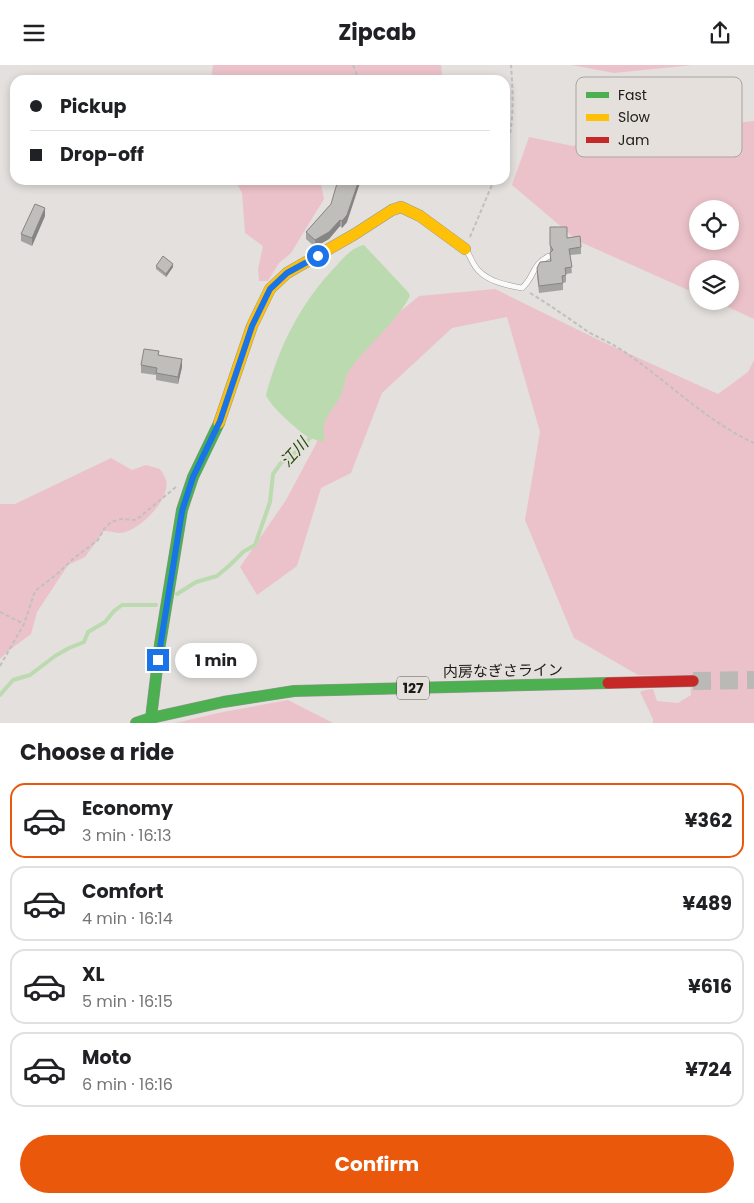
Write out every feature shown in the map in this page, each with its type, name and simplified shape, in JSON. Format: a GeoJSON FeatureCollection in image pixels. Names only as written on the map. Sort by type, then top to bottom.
{"type":"FeatureCollection","features":[{"type":"Feature","properties":{"kind":"main road"},"geometry":{"type":"LineString","coordinates":[[151,718],[160,644],[182,511],[193,477],[220,421],[252,326],[270,289],[287,273],[355,234],[392,210],[401,207],[420,217],[466,249]]}},
{"type":"Feature","properties":{"kind":"main road","name":"内房なぎさライン"},"geometry":{"type":"LineString","coordinates":[[136,723],[223,702],[294,691],[693,681]]}},
{"type":"Feature","properties":{"kind":"lane"},"geometry":{"type":"LineString","coordinates":[[466,249],[477,269],[488,278],[522,288],[541,260],[549,256]]}},
{"type":"Feature","properties":{"kind":"path"},"geometry":{"type":"LineString","coordinates":[[510,135],[511,65]]}},
{"type":"Feature","properties":{"kind":"path"},"geometry":{"type":"LineString","coordinates":[[466,249],[492,185]]}},
{"type":"Feature","properties":{"kind":"path"},"geometry":{"type":"LineString","coordinates":[[522,288],[554,307],[588,331],[620,349],[700,410],[738,436],[754,443]]}},
{"type":"Feature","properties":{"kind":"path"},"geometry":{"type":"LineString","coordinates":[[0,666],[24,624],[35,591],[98,541],[104,529],[111,522],[121,519],[136,520],[172,489],[193,477]]}},
{"type":"Feature","properties":{"kind":"path"},"geometry":{"type":"LineString","coordinates":[[0,612],[24,624]]}},
{"type":"Feature","properties":{"kind":"shaded area"},"geometry":{"type":"Polygon","coordinates":[[[213,65],[441,65],[442,75],[212,75],[213,65]]]}},
{"type":"Feature","properties":{"kind":"shaded area"},"geometry":{"type":"Polygon","coordinates":[[[571,65],[693,65],[614,73],[571,65]]]}},
{"type":"Feature","properties":{"kind":"shaded area"},"geometry":{"type":"Polygon","coordinates":[[[754,121],[754,319],[734,310],[739,310],[739,260],[689,260],[689,290],[578,241],[512,185],[529,137],[576,146],[576,157],[742,157],[742,122],[754,121]]]}},
{"type":"Feature","properties":{"kind":"shaded area"},"geometry":{"type":"Polygon","coordinates":[[[238,185],[321,185],[324,199],[291,253],[279,263],[268,281],[259,281],[258,269],[263,246],[245,233],[242,193],[238,185]]]}},
{"type":"Feature","properties":{"kind":"shaded area"},"geometry":{"type":"Polygon","coordinates":[[[364,245],[410,296],[397,316],[349,371],[340,397],[325,421],[325,438],[323,442],[308,437],[297,429],[278,411],[266,395],[285,342],[302,309],[324,279],[343,259],[352,250],[364,245]]]}},
{"type":"Feature","properties":{"kind":"shaded area"},"geometry":{"type":"Polygon","coordinates":[[[495,289],[603,342],[718,394],[748,372],[754,360],[754,723],[653,723],[653,719],[640,692],[653,689],[657,701],[678,703],[691,695],[690,677],[638,675],[574,638],[525,520],[540,432],[507,317],[452,328],[382,393],[351,473],[321,488],[297,566],[257,595],[240,567],[286,500],[316,444],[353,350],[419,296],[495,289]]]}},
{"type":"Feature","properties":{"kind":"shaded area"},"geometry":{"type":"Polygon","coordinates":[[[111,458],[132,470],[146,465],[160,469],[166,480],[164,496],[152,513],[136,527],[120,533],[104,531],[85,557],[68,565],[37,612],[31,634],[0,659],[0,504],[15,504],[111,458]]]}},
{"type":"Feature","properties":{"kind":"shaded area"},"geometry":{"type":"Polygon","coordinates":[[[288,700],[333,723],[175,723],[223,712],[288,700]]]}},
{"type":"Feature","properties":{"kind":"building"},"geometry":{"type":"Polygon","coordinates":[[[337,185],[357,185],[347,215],[329,232],[315,240],[306,232],[331,204],[337,185]]]}},
{"type":"Feature","properties":{"kind":"building"},"geometry":{"type":"Polygon","coordinates":[[[35,204],[45,208],[32,238],[21,234],[35,204]]]}},
{"type":"Feature","properties":{"kind":"building"},"geometry":{"type":"Polygon","coordinates":[[[550,227],[567,227],[567,238],[580,236],[581,247],[569,249],[572,267],[565,268],[566,275],[562,276],[563,283],[539,286],[537,268],[540,262],[551,261],[550,253],[553,250],[550,245],[550,227]]]}},
{"type":"Feature","properties":{"kind":"building"},"geometry":{"type":"Polygon","coordinates":[[[163,256],[173,264],[166,274],[156,266],[163,256]]]}},
{"type":"Feature","properties":{"kind":"building"},"geometry":{"type":"Polygon","coordinates":[[[144,349],[159,351],[158,355],[182,359],[178,377],[156,373],[157,368],[141,365],[144,349]]]}},
{"type":"Feature","properties":{"kind":"waterway","name":"江川"},"geometry":{"type":"LineString","coordinates":[[177,594],[196,582],[217,576],[243,552],[255,545],[270,502],[273,474],[281,463],[300,449],[310,438],[309,432]]}},
{"type":"Feature","properties":{"kind":"waterway","name":"江川"},"geometry":{"type":"LineString","coordinates":[[0,695],[13,680],[30,675],[55,656],[84,642],[88,632],[105,622],[122,605],[156,605]]}},
{"type":"Feature","properties":{"kind":"tunnel"},"geometry":{"type":"LineString","coordinates":[[693,681],[754,680]]}},
{"type":"Feature","properties":{"kind":"traffic: fast"},"geometry":{"type":"LineString","coordinates":[[151,718],[160,644],[182,510],[193,477],[219,423]]}},
{"type":"Feature","properties":{"kind":"traffic: fast"},"geometry":{"type":"LineString","coordinates":[[136,723],[223,702],[294,691],[608,683]]}},
{"type":"Feature","properties":{"kind":"traffic: slow"},"geometry":{"type":"LineString","coordinates":[[219,423],[252,326],[270,289],[287,273],[355,234],[392,210],[401,207],[420,216],[465,249]]}},
{"type":"Feature","properties":{"kind":"traffic: jam"},"geometry":{"type":"LineString","coordinates":[[608,683],[693,681]]}},
{"type":"Feature","properties":{"kind":"route"},"geometry":{"type":"LineString","coordinates":[[158,660],[182,511],[193,477],[220,421],[252,326],[270,289],[287,273],[318,256]]}}]}
